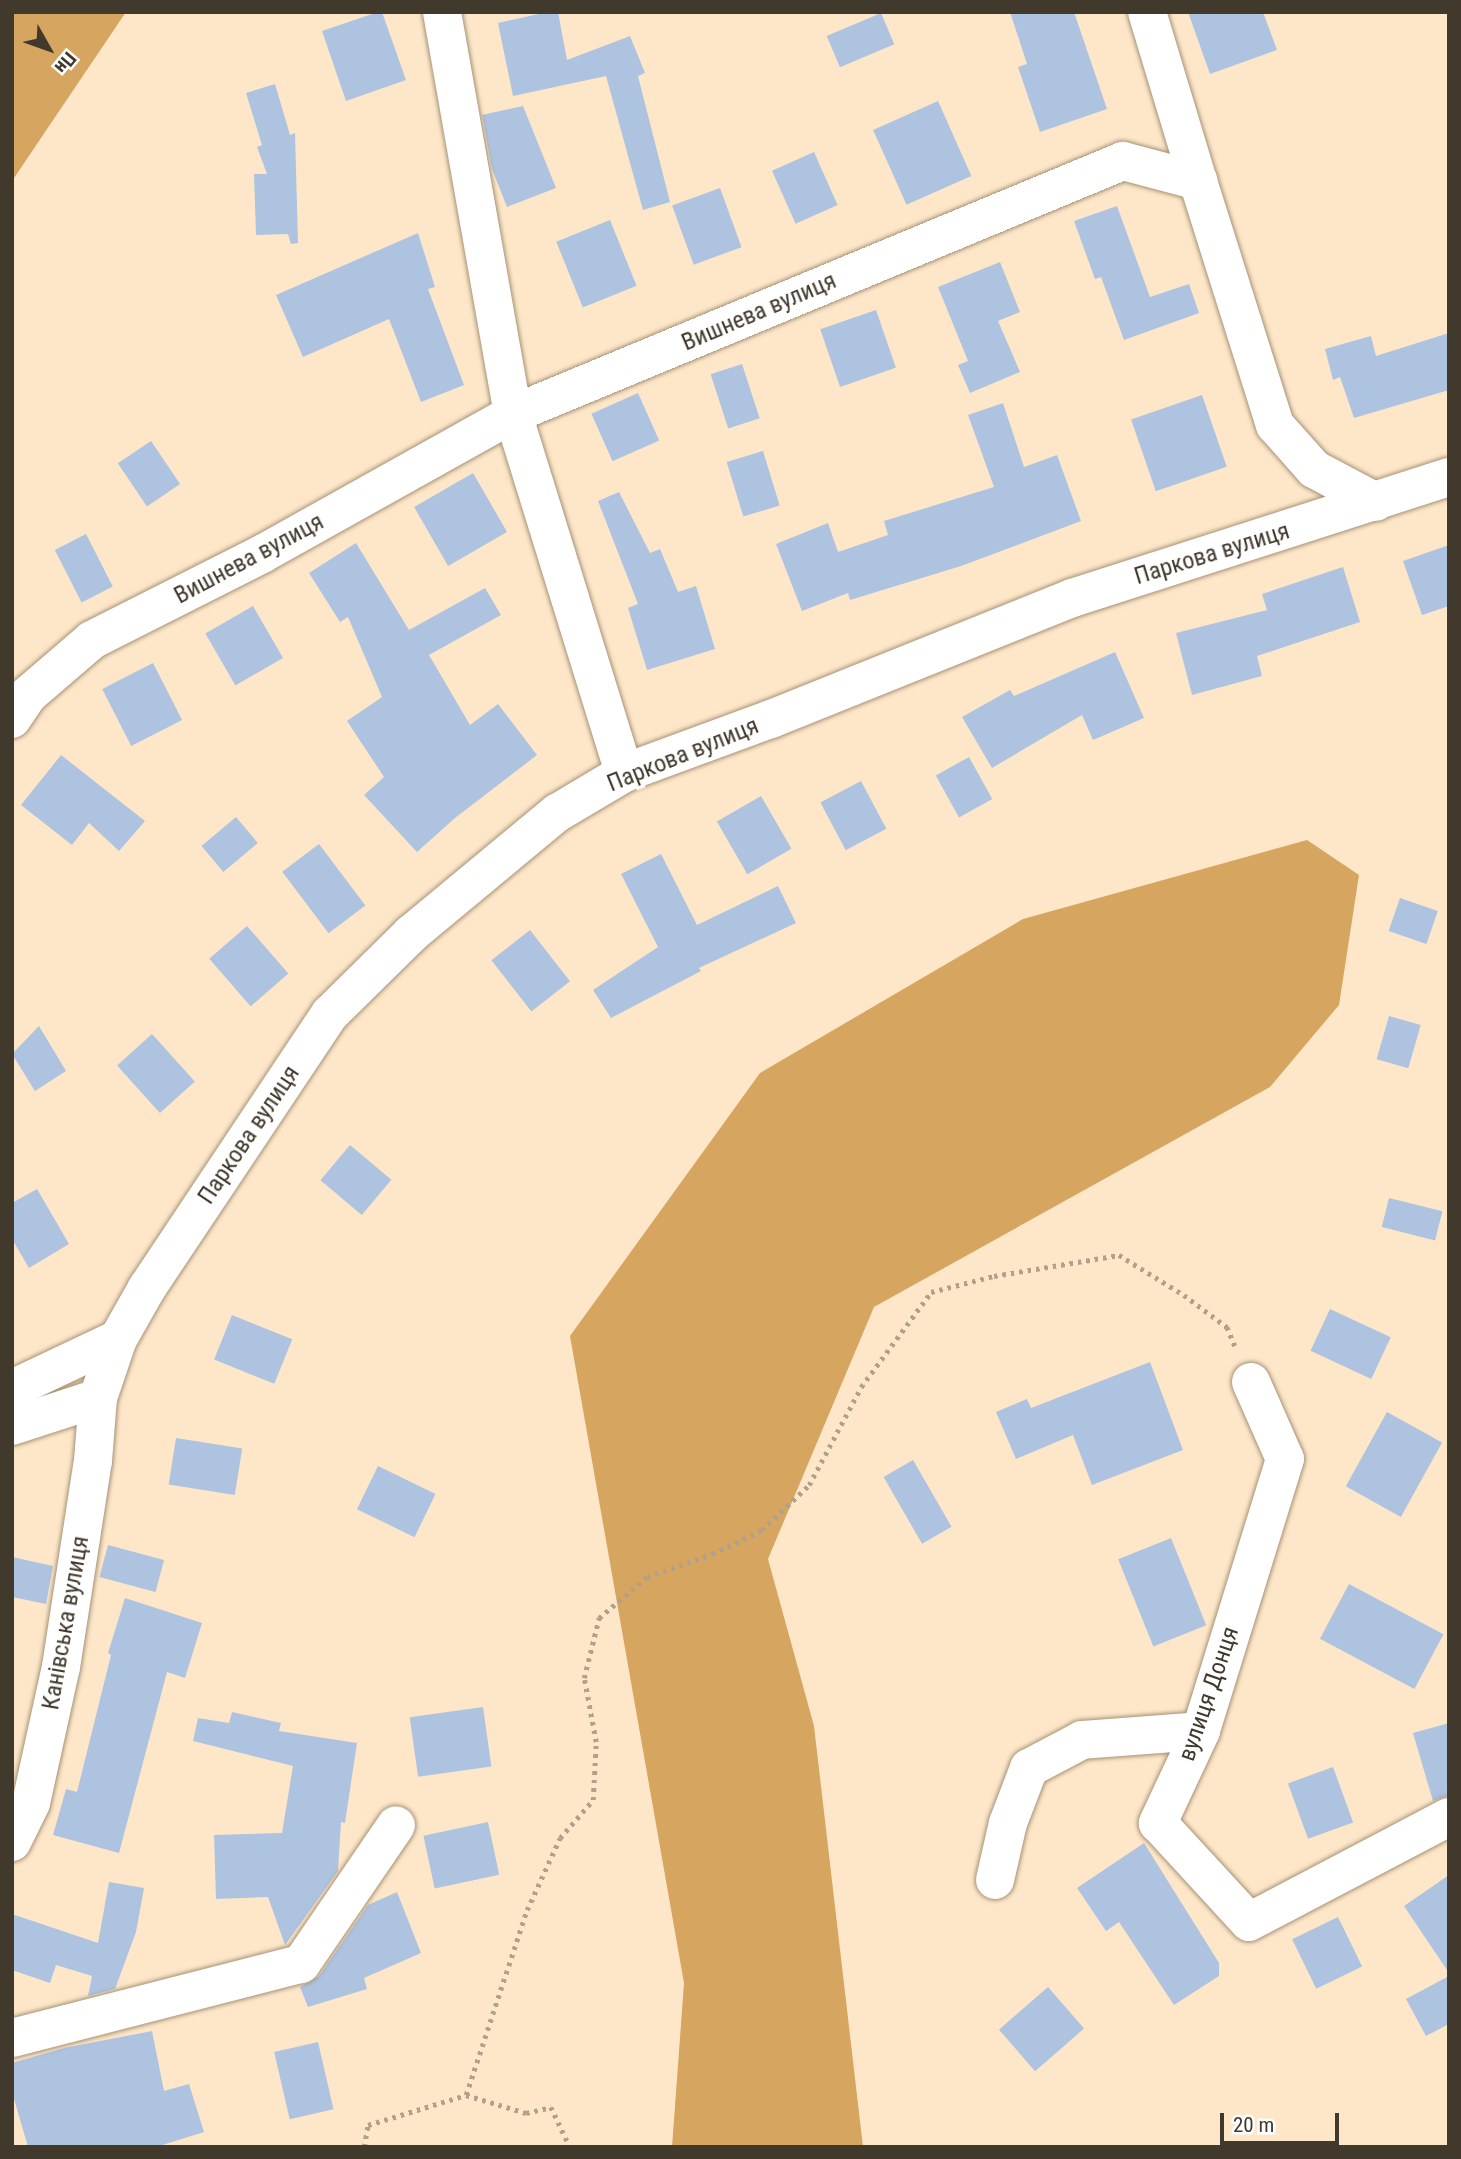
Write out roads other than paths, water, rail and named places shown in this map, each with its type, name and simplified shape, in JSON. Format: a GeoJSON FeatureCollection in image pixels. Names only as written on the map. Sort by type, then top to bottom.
{"type":"FeatureCollection","features":[{"type":"Feature","properties":{"kind":"street"},"geometry":{"type":"LineString","coordinates":[[442,12],[513,414],[624,774]]}},
{"type":"Feature","properties":{"kind":"street"},"geometry":{"type":"LineString","coordinates":[[1147,12],[1275,425],[1314,469],[1376,502]]}},
{"type":"Feature","properties":{"kind":"street","name":"Вишнева вулиця"},"geometry":{"type":"LineString","coordinates":[[17,700],[92,640],[262,554],[513,414],[1123,161],[1198,181]]}},
{"type":"Feature","properties":{"kind":"street","name":"Паркова вулиця"},"geometry":{"type":"LineString","coordinates":[[98,1398],[118,1339],[147,1288],[330,1014],[411,934],[556,813],[624,774],[771,719],[1072,598],[1449,477]]}},
{"type":"Feature","properties":{"kind":"street"},"geometry":{"type":"LineString","coordinates":[[12,1389],[118,1339]]}},
{"type":"Feature","properties":{"kind":"street","name":"вулиця Донця"},"geometry":{"type":"LineString","coordinates":[[1251,1382],[1285,1459],[1201,1731],[1158,1823],[1249,1922],[1449,1817]]}},
{"type":"Feature","properties":{"kind":"street"},"geometry":{"type":"LineString","coordinates":[[12,1426],[98,1398]]}},
{"type":"Feature","properties":{"kind":"street","name":"Канівська вулиця"},"geometry":{"type":"LineString","coordinates":[[12,1842],[31,1803],[61,1667],[93,1461],[98,1398]]}},
{"type":"Feature","properties":{"kind":"street"},"geometry":{"type":"LineString","coordinates":[[995,1880],[1008,1823],[1029,1768],[1083,1740],[1201,1731]]}},
{"type":"Feature","properties":{"kind":"street"},"geometry":{"type":"LineString","coordinates":[[12,2038],[301,1965],[396,1825]]}}]}
